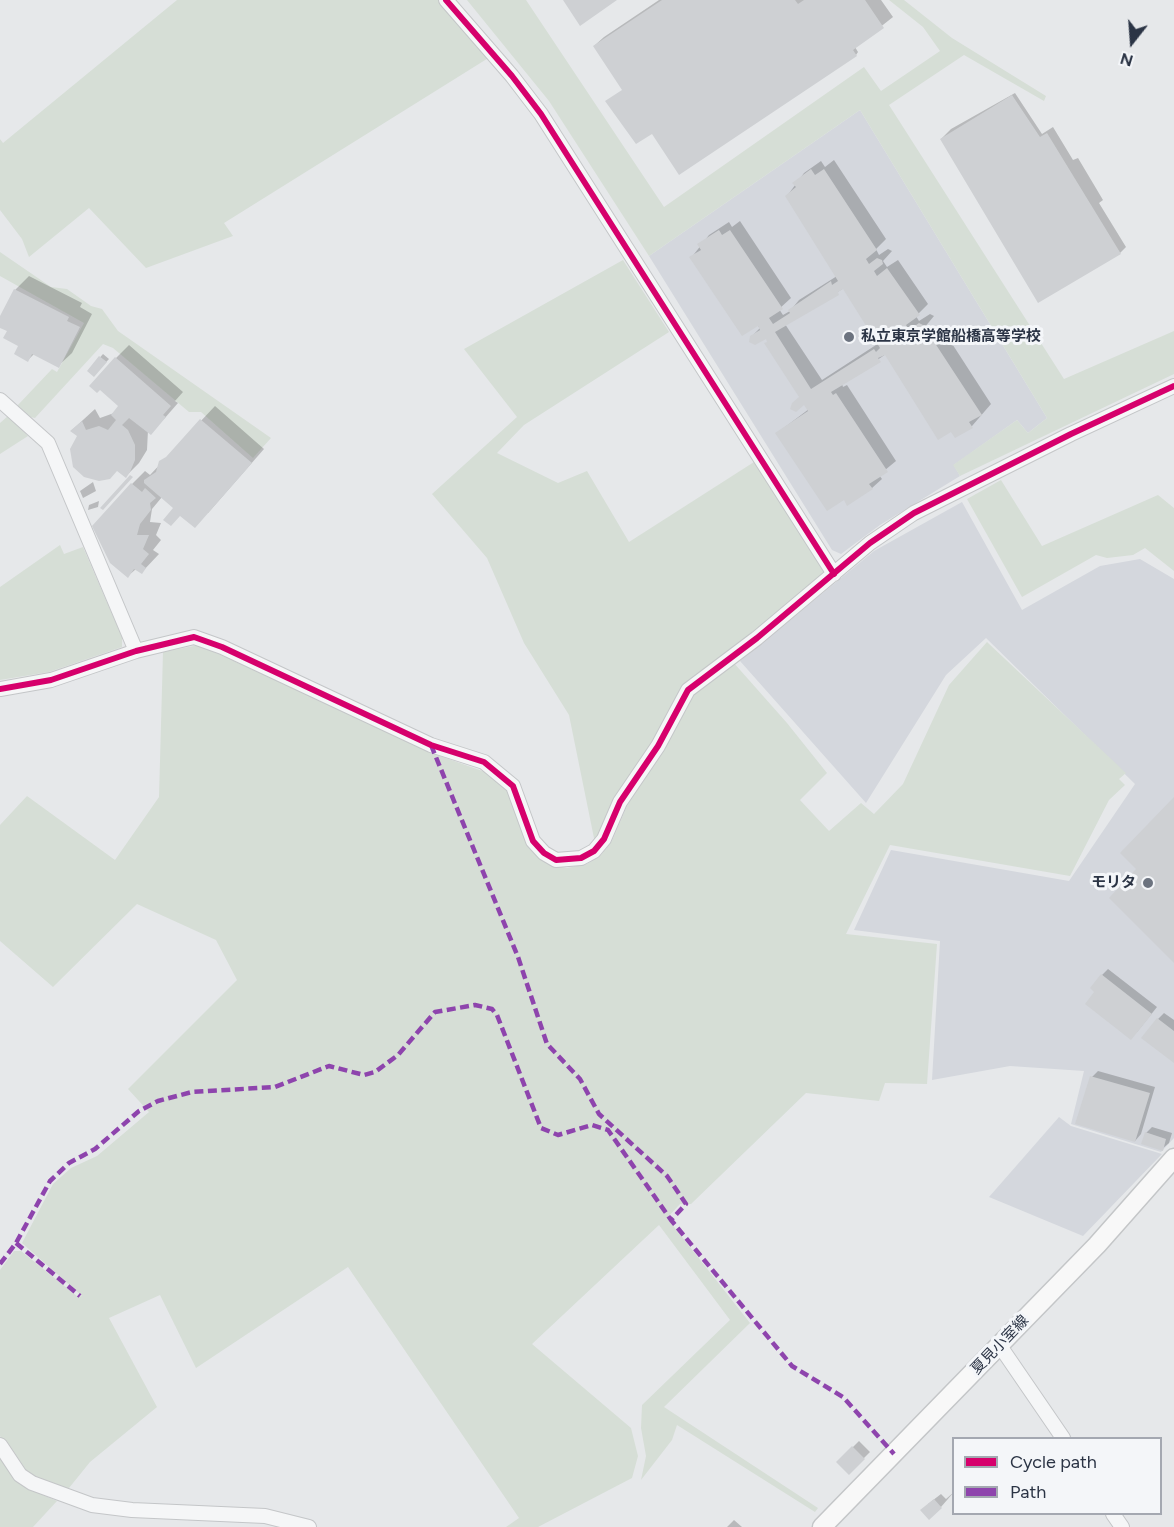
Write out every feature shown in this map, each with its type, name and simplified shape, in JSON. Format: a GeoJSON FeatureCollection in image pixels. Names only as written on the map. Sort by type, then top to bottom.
{"type":"FeatureCollection","features":[{"type":"Feature","properties":{"kind":"main road","name":"夏見小室線"},"geometry":{"type":"LineString","coordinates":[[822,1527],[1097,1245],[1174,1158]]}},
{"type":"Feature","properties":{"kind":"street"},"geometry":{"type":"LineString","coordinates":[[446,0],[512,76],[541,114],[834,574]]}},
{"type":"Feature","properties":{"kind":"street"},"geometry":{"type":"LineString","coordinates":[[0,688],[51,680],[136,651],[194,637],[254,662],[431,745],[484,762],[513,786],[533,841],[544,853],[556,860],[581,858],[594,851],[604,839],[620,802],[658,746],[688,690],[870,543],[914,513],[1071,434],[1174,386]]}},
{"type":"Feature","properties":{"kind":"street"},"geometry":{"type":"LineString","coordinates":[[3,408],[48,443],[136,651]]}},
{"type":"Feature","properties":{"kind":"street"},"geometry":{"type":"LineString","coordinates":[[1000,1346],[1062,1437]]}},
{"type":"Feature","properties":{"kind":"street"},"geometry":{"type":"LineString","coordinates":[[0,1445],[20,1475],[32,1483],[92,1505],[132,1510],[265,1516],[309,1527]]}},
{"type":"Feature","properties":{"kind":"shaded area"},"geometry":{"type":"Polygon","coordinates":[[[177,0],[440,0],[490,57],[224,223],[233,236],[146,268],[89,208],[29,257],[22,239],[0,210],[0,139],[3,143],[177,0]]]}},
{"type":"Feature","properties":{"kind":"shaded area"},"geometry":{"type":"Polygon","coordinates":[[[467,0],[526,0],[664,207],[864,67],[881,91],[940,51],[923,27],[889,0],[904,0],[952,38],[1046,96],[1044,101],[964,55],[889,105],[1064,379],[1174,331],[1174,374],[960,476],[953,465],[1017,420],[1028,433],[1047,418],[860,110],[649,256],[549,101],[467,0]]]}},
{"type":"Feature","properties":{"kind":"shaded area","name":"私立東京学館船橋高等学校"},"geometry":{"type":"Polygon","coordinates":[[[860,110],[1047,418],[1028,433],[1017,420],[954,465],[960,476],[880,525],[841,554],[832,550],[649,256],[860,110]]]}},
{"type":"Feature","properties":{"kind":"shaded area"},"geometry":{"type":"Polygon","coordinates":[[[0,252],[51,287],[67,289],[91,306],[102,309],[118,331],[271,438],[253,458],[201,412],[189,412],[113,348],[103,344],[35,418],[30,417],[17,406],[52,369],[57,372],[84,323],[0,276],[0,252]]]}},
{"type":"Feature","properties":{"kind":"shaded area"},"geometry":{"type":"Polygon","coordinates":[[[623,260],[669,332],[524,425],[497,453],[558,483],[587,471],[629,542],[754,462],[824,570],[822,577],[687,684],[595,843],[569,715],[524,643],[487,558],[432,494],[517,417],[464,349],[623,260]]]}},
{"type":"Feature","properties":{"kind":"shaded area"},"geometry":{"type":"Polygon","coordinates":[[[8,416],[28,436],[0,454],[0,423],[8,416]]]}},
{"type":"Feature","properties":{"kind":"shaded area"},"geometry":{"type":"Polygon","coordinates":[[[1001,480],[1042,546],[1158,495],[1174,508],[1174,571],[1145,548],[1133,555],[1107,558],[1096,555],[1022,597],[967,499],[1001,480]]]}},
{"type":"Feature","properties":{"kind":"shaded area"},"geometry":{"type":"Polygon","coordinates":[[[962,502],[1022,610],[1100,566],[1140,559],[1174,579],[1174,1138],[1161,1152],[1071,1124],[1084,1071],[1010,1066],[932,1080],[940,941],[854,930],[891,850],[1069,881],[1135,784],[986,638],[946,675],[866,803],[740,661],[874,551],[962,502]]]}},
{"type":"Feature","properties":{"kind":"shaded area"},"geometry":{"type":"Polygon","coordinates":[[[60,545],[64,554],[83,547],[122,637],[122,647],[49,672],[0,680],[0,587],[60,545]]]}},
{"type":"Feature","properties":{"kind":"shaded area"},"geometry":{"type":"Polygon","coordinates":[[[987,642],[1126,773],[1119,779],[1125,785],[1109,800],[1070,876],[890,845],[846,934],[937,944],[927,1084],[885,1083],[879,1101],[806,1093],[691,1204],[680,1204],[667,1218],[750,1323],[664,1407],[818,1508],[815,1512],[677,1425],[672,1440],[641,1480],[646,1456],[641,1428],[642,1405],[730,1320],[659,1225],[532,1344],[631,1428],[638,1456],[632,1478],[538,1527],[506,1527],[519,1518],[348,1267],[196,1368],[160,1295],[109,1318],[157,1407],[90,1462],[65,1493],[34,1480],[10,1455],[0,1436],[0,1270],[14,1251],[21,1251],[78,1297],[82,1296],[22,1243],[53,1184],[71,1168],[97,1156],[149,1112],[128,1089],[237,980],[216,940],[137,904],[53,987],[0,941],[0,825],[27,796],[115,860],[159,797],[163,652],[199,645],[440,756],[488,773],[505,786],[555,866],[567,868],[587,864],[601,855],[612,841],[627,806],[693,695],[733,662],[827,773],[800,800],[829,831],[861,803],[874,814],[903,784],[949,685],[987,642]]]}},
{"type":"Feature","properties":{"kind":"shaded area"},"geometry":{"type":"Polygon","coordinates":[[[1059,1117],[1071,1126],[1162,1154],[1083,1236],[989,1197],[1059,1117]]]}},
{"type":"Feature","properties":{"kind":"shaded area"},"geometry":{"type":"Polygon","coordinates":[[[0,1457],[16,1479],[29,1489],[57,1501],[33,1527],[0,1527],[0,1457]]]}},
{"type":"Feature","properties":{"kind":"building"},"geometry":{"type":"Polygon","coordinates":[[[563,0],[617,0],[580,26],[563,0]]]}},
{"type":"Feature","properties":{"kind":"building"},"geometry":{"type":"Polygon","coordinates":[[[662,0],[795,0],[798,4],[804,0],[865,0],[884,28],[853,50],[857,56],[679,175],[652,134],[636,144],[605,101],[622,90],[593,46],[662,0]]]}},
{"type":"Feature","properties":{"kind":"building"},"geometry":{"type":"Polygon","coordinates":[[[1012,95],[1040,137],[1047,133],[1121,254],[1038,303],[940,139],[1012,95]]]}},
{"type":"Feature","properties":{"kind":"building"},"geometry":{"type":"Polygon","coordinates":[[[811,169],[815,175],[824,169],[877,250],[866,259],[869,264],[877,258],[882,260],[883,264],[874,271],[877,276],[887,268],[920,315],[906,325],[909,330],[919,323],[925,326],[924,330],[913,337],[917,343],[929,334],[982,415],[969,422],[973,428],[955,438],[951,432],[938,440],[885,355],[878,358],[881,362],[831,392],[833,395],[836,393],[888,472],[869,484],[873,489],[847,506],[844,500],[827,511],[775,433],[808,411],[804,405],[796,412],[790,409],[792,403],[799,397],[764,343],[767,342],[766,339],[755,345],[749,342],[750,336],[760,330],[758,326],[742,336],[689,257],[701,250],[697,244],[719,230],[722,235],[730,230],[783,309],[769,318],[773,324],[790,313],[788,310],[831,281],[832,285],[838,281],[785,196],[796,187],[792,183],[811,169]],[[843,289],[838,292],[839,295],[775,332],[811,389],[874,349],[876,352],[880,348],[843,289]]]}},
{"type":"Feature","properties":{"kind":"building"},"geometry":{"type":"Polygon","coordinates":[[[14,289],[69,317],[67,321],[80,327],[59,368],[32,354],[28,362],[14,354],[18,346],[3,338],[7,331],[0,328],[0,316],[14,289]]]}},
{"type":"Feature","properties":{"kind":"building"},"geometry":{"type":"Polygon","coordinates":[[[99,356],[107,362],[94,377],[87,371],[99,356]]]}},
{"type":"Feature","properties":{"kind":"building"},"geometry":{"type":"Polygon","coordinates":[[[115,357],[171,406],[163,415],[166,417],[151,435],[129,418],[122,425],[128,430],[135,445],[135,460],[126,478],[117,471],[110,479],[99,481],[84,477],[73,467],[70,449],[77,436],[70,431],[82,421],[86,430],[99,426],[108,430],[116,420],[111,415],[118,406],[100,390],[97,393],[89,386],[115,357]]]}},
{"type":"Feature","properties":{"kind":"building"},"geometry":{"type":"Polygon","coordinates":[[[200,419],[252,463],[195,528],[180,516],[171,526],[163,520],[173,508],[144,483],[144,480],[156,472],[159,461],[166,457],[200,419]]]}},
{"type":"Feature","properties":{"kind":"building"},"geometry":{"type":"Polygon","coordinates":[[[130,475],[133,477],[103,510],[100,508],[130,475]]]}},
{"type":"Feature","properties":{"kind":"building"},"geometry":{"type":"Polygon","coordinates":[[[131,483],[142,492],[145,488],[156,498],[150,503],[151,510],[140,524],[137,535],[149,535],[143,549],[149,554],[141,564],[146,568],[142,574],[134,569],[128,578],[110,563],[92,526],[131,483]]]}},
{"type":"Feature","properties":{"kind":"building","name":"モリタ"},"geometry":{"type":"Polygon","coordinates":[[[1174,797],[1174,963],[1109,898],[1136,869],[1120,853],[1174,797]]]}},
{"type":"Feature","properties":{"kind":"building"},"geometry":{"type":"Polygon","coordinates":[[[1101,974],[1152,1014],[1131,1040],[1085,1004],[1094,992],[1090,988],[1101,974]]]}},
{"type":"Feature","properties":{"kind":"building"},"geometry":{"type":"Polygon","coordinates":[[[1157,1018],[1174,1031],[1174,1063],[1141,1038],[1157,1018]]]}},
{"type":"Feature","properties":{"kind":"building"},"geometry":{"type":"Polygon","coordinates":[[[1090,1076],[1150,1093],[1135,1142],[1075,1124],[1090,1076]]]}},
{"type":"Feature","properties":{"kind":"building"},"geometry":{"type":"Polygon","coordinates":[[[1145,1132],[1166,1139],[1163,1151],[1141,1144],[1145,1132]]]}},
{"type":"Feature","properties":{"kind":"building"},"geometry":{"type":"Polygon","coordinates":[[[852,1446],[865,1459],[849,1475],[836,1462],[852,1446]]]}},
{"type":"Feature","properties":{"kind":"building"},"geometry":{"type":"Polygon","coordinates":[[[934,1499],[942,1508],[929,1520],[920,1510],[934,1499]]]}},
{"type":"Feature","properties":{"kind":"marked path"},"geometry":{"type":"LineString","coordinates":[[431,745],[518,957],[547,1044],[580,1079],[599,1114],[667,1176],[686,1204],[671,1220],[792,1366],[843,1397],[894,1454]]}},
{"type":"Feature","properties":{"kind":"marked path"},"geometry":{"type":"LineString","coordinates":[[0,1264],[16,1243],[50,1181],[69,1163],[95,1149],[139,1111],[158,1101],[192,1092],[275,1087],[329,1066],[364,1075],[375,1072],[398,1055],[435,1012],[475,1005],[492,1009],[497,1015],[541,1128],[558,1135],[592,1125],[608,1130],[671,1220]]}},
{"type":"Feature","properties":{"kind":"marked path"},"geometry":{"type":"LineString","coordinates":[[16,1243],[80,1296]]}},
{"type":"Feature","properties":{"kind":"cycle path"},"geometry":{"type":"LineString","coordinates":[[446,0],[512,76],[541,114],[834,574]]}},
{"type":"Feature","properties":{"kind":"cycle path"},"geometry":{"type":"LineString","coordinates":[[0,689],[51,680],[136,651],[194,637],[222,647],[431,745],[484,762],[513,786],[533,841],[544,853],[556,860],[581,858],[594,851],[604,839],[620,802],[658,746],[688,690],[757,638],[870,543],[914,513],[1071,434],[1174,386]]}},
{"type":"Feature","properties":{"kind":"place","name":"私立東京学館船橋高等学校"},"geometry":{"type":"Point","coordinates":[849,337]}},
{"type":"Feature","properties":{"kind":"place","name":"モリタ"},"geometry":{"type":"Point","coordinates":[1148,883]}}]}
